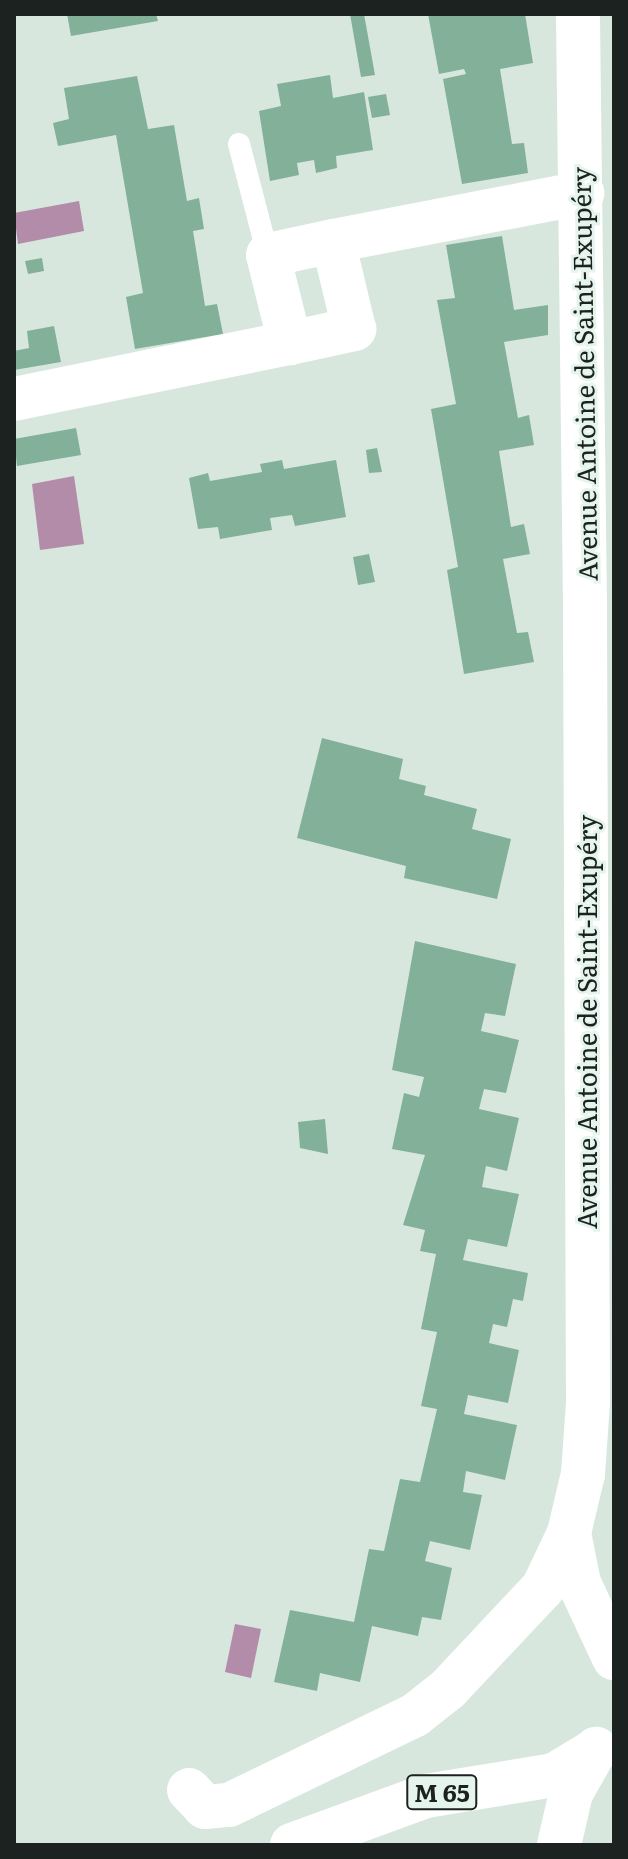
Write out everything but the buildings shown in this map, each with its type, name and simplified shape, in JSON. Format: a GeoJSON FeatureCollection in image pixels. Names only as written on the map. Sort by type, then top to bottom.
{"type":"FeatureCollection","features":[{"type":"Feature","properties":{"kind":"street","name":"Avenue Antoine de Saint-Exupéry"},"geometry":{"type":"LineString","coordinates":[[578,14],[601,1396],[583,1474],[573,1546],[579,1583],[614,1658]]}},
{"type":"Feature","properties":{"kind":"street"},"geometry":{"type":"LineString","coordinates":[[290,343],[268,255],[582,193]]}},
{"type":"Feature","properties":{"kind":"street"},"geometry":{"type":"LineString","coordinates":[[14,399],[354,329],[333,241]]}},
{"type":"Feature","properties":{"kind":"street","name":"Avenue Antoine de Saint-Exupéry"},"geometry":{"type":"LineString","coordinates":[[189,1790],[205,1807],[229,1805],[415,1715],[500,1639],[573,1546]]}},
{"type":"Feature","properties":{"kind":"street"},"geometry":{"type":"LineString","coordinates":[[573,1546],[614,1603]]}},
{"type":"Feature","properties":{"kind":"street"},"geometry":{"type":"LineString","coordinates":[[559,1845],[571,1793],[604,1740]]}},
{"type":"Feature","properties":{"kind":"street","name":"M 65"},"geometry":{"type":"LineString","coordinates":[[292,1845],[426,1796],[554,1775],[604,1740]]}},
{"type":"Feature","properties":{"kind":"lane"},"geometry":{"type":"LineString","coordinates":[[239,144],[268,255]]}},
{"type":"Feature","properties":{"kind":"shaded area"},"geometry":{"type":"Polygon","coordinates":[[[79,201],[84,231],[18,244],[14,213],[79,201]]]}},
{"type":"Feature","properties":{"kind":"shaded area"},"geometry":{"type":"Polygon","coordinates":[[[74,476],[84,544],[40,550],[32,484],[74,476]]]}},
{"type":"Feature","properties":{"kind":"shaded area"},"geometry":{"type":"Polygon","coordinates":[[[235,1624],[261,1629],[251,1678],[225,1672],[235,1624]]]}}]}
